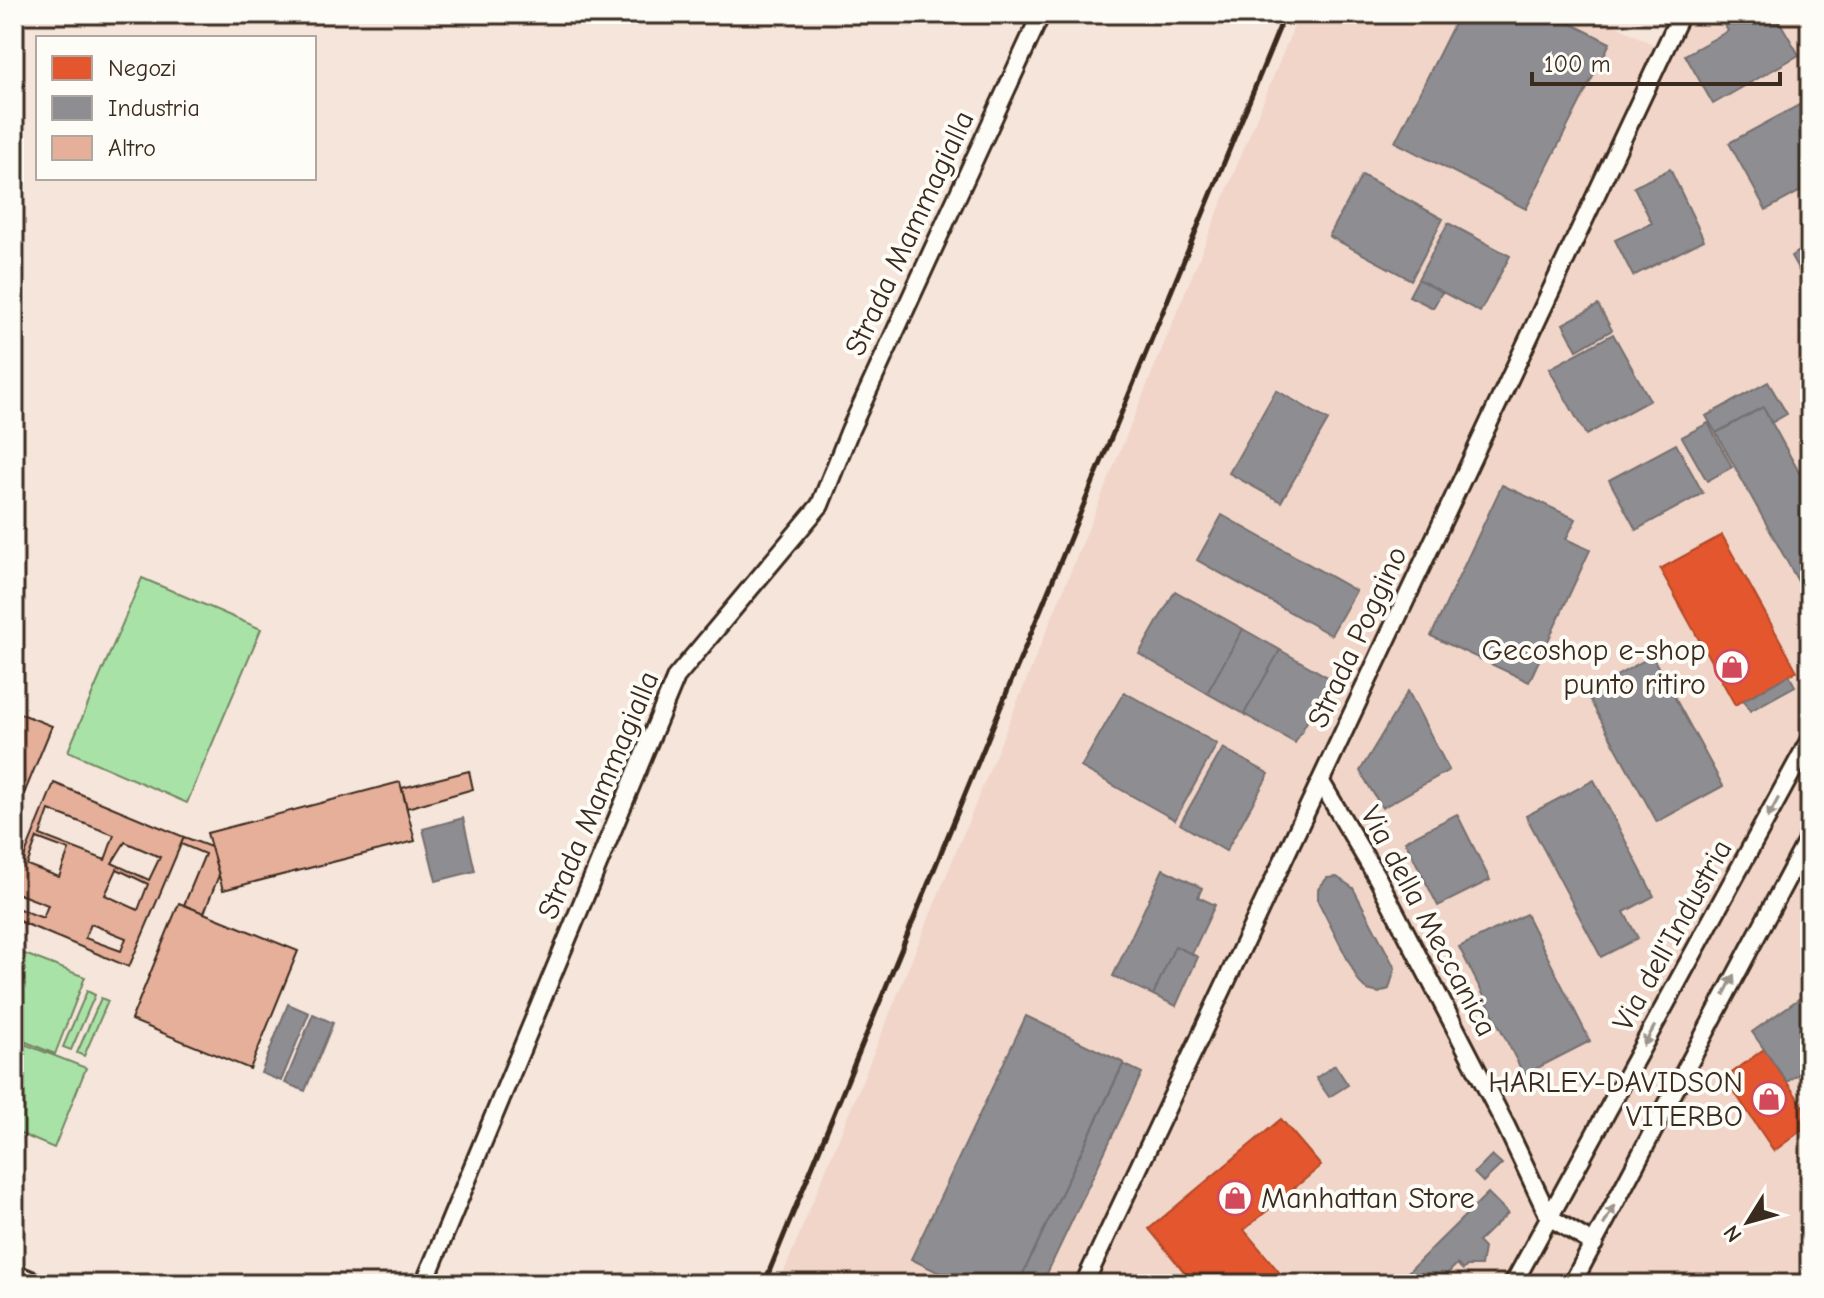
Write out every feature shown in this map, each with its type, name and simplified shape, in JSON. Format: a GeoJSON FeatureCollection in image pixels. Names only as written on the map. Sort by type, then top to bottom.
{"type":"FeatureCollection","features":[{"type":"Feature","properties":{"kind":"street","name":"Strada Mammagialla"},"geometry":{"type":"LineString","coordinates":[[424,1284],[676,677],[820,505],[850,430],[1041,14]]}},
{"type":"Feature","properties":{"kind":"street","name":"Strada Poggino"},"geometry":{"type":"LineString","coordinates":[[1084,1284],[1681,14]]}},
{"type":"Feature","properties":{"kind":"street","name":"Via dell'Industria"},"geometry":{"type":"LineString","coordinates":[[1513,1284],[1810,739]]}},
{"type":"Feature","properties":{"kind":"street","name":"Via della Meccanica"},"geometry":{"type":"LineString","coordinates":[[1321,782],[1378,879],[1506,1126],[1549,1217]]}},
{"type":"Feature","properties":{"kind":"street"},"geometry":{"type":"LineString","coordinates":[[1572,1284],[1810,835]]}},
{"type":"Feature","properties":{"kind":"street"},"geometry":{"type":"LineString","coordinates":[[1549,1217],[1594,1244]]}},
{"type":"Feature","properties":{"kind":"street"},"geometry":{"type":"LineString","coordinates":[[14,1273],[40,1284]]}},
{"type":"Feature","properties":{"kind":"shaded area"},"geometry":{"type":"Polygon","coordinates":[[[1299,14],[1593,14],[1654,45],[1669,14],[1810,14],[1810,1284],[779,1284],[1299,14]]]}},
{"type":"Feature","properties":{"kind":"green space"},"geometry":{"type":"Polygon","coordinates":[[[142,578],[261,629],[187,803],[68,751],[142,578]]]}},
{"type":"Feature","properties":{"kind":"green space"},"geometry":{"type":"Polygon","coordinates":[[[14,950],[85,977],[55,1054],[14,1037],[14,950]]]}},
{"type":"Feature","properties":{"kind":"green space"},"geometry":{"type":"Polygon","coordinates":[[[87,991],[95,995],[71,1050],[63,1047],[87,991]]]}},
{"type":"Feature","properties":{"kind":"green space"},"geometry":{"type":"Polygon","coordinates":[[[101,998],[108,1001],[84,1056],[77,1053],[101,998]]]}},
{"type":"Feature","properties":{"kind":"green space"},"geometry":{"type":"Polygon","coordinates":[[[14,1040],[86,1068],[54,1148],[14,1131],[14,1040]]]}},
{"type":"Feature","properties":{"kind":"building: Negozi"},"geometry":{"type":"Polygon","coordinates":[[[1722,535],[1797,671],[1735,705],[1660,569],[1722,535]]]}},
{"type":"Feature","properties":{"kind":"building: Negozi","name":"HARLEY-DAVIDSON VITERBO"},"geometry":{"type":"Polygon","coordinates":[[[1764,1049],[1810,1116],[1810,1124],[1774,1151],[1725,1078],[1764,1049]]]}},
{"type":"Feature","properties":{"kind":"building: Negozi","name":"Manhattan Store"},"geometry":{"type":"Polygon","coordinates":[[[1281,1119],[1321,1166],[1244,1230],[1289,1284],[1194,1284],[1149,1229],[1281,1119]]]}},
{"type":"Feature","properties":{"kind":"building: Industria"},"geometry":{"type":"Polygon","coordinates":[[[1459,14],[1552,14],[1610,43],[1526,209],[1395,142],[1459,14]]]}},
{"type":"Feature","properties":{"kind":"building: Industria"},"geometry":{"type":"Polygon","coordinates":[[[1718,14],[1775,14],[1799,55],[1713,104],[1685,55],[1728,31],[1718,14]]]}},
{"type":"Feature","properties":{"kind":"building: Industria"},"geometry":{"type":"Polygon","coordinates":[[[1810,99],[1810,186],[1766,210],[1729,143],[1810,99]]]}},
{"type":"Feature","properties":{"kind":"building: Industria"},"geometry":{"type":"Polygon","coordinates":[[[1670,169],[1704,240],[1633,276],[1615,240],[1652,223],[1634,187],[1670,169]]]}},
{"type":"Feature","properties":{"kind":"building: Industria"},"geometry":{"type":"Polygon","coordinates":[[[1362,175],[1443,219],[1411,280],[1329,236],[1362,175]]]}},
{"type":"Feature","properties":{"kind":"building: Industria"},"geometry":{"type":"Polygon","coordinates":[[[1448,223],[1510,256],[1480,312],[1418,279],[1448,223]]]}},
{"type":"Feature","properties":{"kind":"building: Industria"},"geometry":{"type":"Polygon","coordinates":[[[1810,245],[1810,290],[1791,256],[1810,245]]]}},
{"type":"Feature","properties":{"kind":"building: Industria"},"geometry":{"type":"Polygon","coordinates":[[[1418,279],[1442,292],[1433,308],[1409,296],[1418,279]]]}},
{"type":"Feature","properties":{"kind":"building: Industria"},"geometry":{"type":"Polygon","coordinates":[[[1598,305],[1612,330],[1577,350],[1563,324],[1598,305]]]}},
{"type":"Feature","properties":{"kind":"building: Industria"},"geometry":{"type":"Polygon","coordinates":[[[1613,334],[1650,400],[1586,435],[1549,369],[1613,334]]]}},
{"type":"Feature","properties":{"kind":"building: Industria"},"geometry":{"type":"Polygon","coordinates":[[[1768,382],[1787,414],[1771,423],[1763,407],[1716,433],[1706,416],[1768,382]]]}},
{"type":"Feature","properties":{"kind":"building: Industria"},"geometry":{"type":"Polygon","coordinates":[[[1276,390],[1328,420],[1281,502],[1229,473],[1276,390]]]}},
{"type":"Feature","properties":{"kind":"building: Industria"},"geometry":{"type":"Polygon","coordinates":[[[1763,407],[1810,492],[1810,603],[1716,433],[1763,407]]]}},
{"type":"Feature","properties":{"kind":"building: Industria"},"geometry":{"type":"Polygon","coordinates":[[[1708,423],[1732,467],[1707,481],[1682,437],[1708,423]]]}},
{"type":"Feature","properties":{"kind":"building: Industria"},"geometry":{"type":"Polygon","coordinates":[[[1676,444],[1703,493],[1636,530],[1609,480],[1676,444]]]}},
{"type":"Feature","properties":{"kind":"building: Industria"},"geometry":{"type":"Polygon","coordinates":[[[1502,485],[1576,519],[1566,539],[1590,550],[1529,682],[1431,636],[1502,485]]]}},
{"type":"Feature","properties":{"kind":"building: Industria"},"geometry":{"type":"Polygon","coordinates":[[[1222,515],[1356,591],[1331,635],[1197,560],[1222,515]]]}},
{"type":"Feature","properties":{"kind":"building: Industria"},"geometry":{"type":"Polygon","coordinates":[[[1175,591],[1243,629],[1207,693],[1139,654],[1175,591]]]}},
{"type":"Feature","properties":{"kind":"building: Industria"},"geometry":{"type":"Polygon","coordinates":[[[1243,629],[1280,650],[1244,714],[1207,693],[1243,629]]]}},
{"type":"Feature","properties":{"kind":"building: Industria"},"geometry":{"type":"Polygon","coordinates":[[[1280,650],[1331,679],[1295,743],[1244,714],[1280,650]]]}},
{"type":"Feature","properties":{"kind":"building: Industria"},"geometry":{"type":"Polygon","coordinates":[[[1652,656],[1723,786],[1657,822],[1586,693],[1652,656]]]}},
{"type":"Feature","properties":{"kind":"building: Industria"},"geometry":{"type":"Polygon","coordinates":[[[1789,675],[1795,686],[1750,711],[1744,700],[1789,675]]]}},
{"type":"Feature","properties":{"kind":"building: Industria"},"geometry":{"type":"Polygon","coordinates":[[[1408,691],[1449,770],[1382,808],[1360,771],[1408,691]]]}},
{"type":"Feature","properties":{"kind":"building: Industria"},"geometry":{"type":"Polygon","coordinates":[[[1124,692],[1217,744],[1175,820],[1081,767],[1124,692]]]}},
{"type":"Feature","properties":{"kind":"building: Industria"},"geometry":{"type":"Polygon","coordinates":[[[1223,748],[1269,774],[1226,851],[1180,824],[1223,748]]]}},
{"type":"Feature","properties":{"kind":"building: Industria"},"geometry":{"type":"Polygon","coordinates":[[[1594,780],[1654,896],[1624,912],[1638,938],[1601,957],[1526,816],[1594,780]]]}},
{"type":"Feature","properties":{"kind":"building: Industria"},"geometry":{"type":"Polygon","coordinates":[[[1457,814],[1490,880],[1438,906],[1405,841],[1457,814]]]}},
{"type":"Feature","properties":{"kind":"building: Industria"},"geometry":{"type":"Polygon","coordinates":[[[463,818],[475,871],[436,881],[423,829],[463,818]]]}},
{"type":"Feature","properties":{"kind":"building: Industria"},"geometry":{"type":"Polygon","coordinates":[[[1163,869],[1202,888],[1198,897],[1215,905],[1192,954],[1175,946],[1153,995],[1113,976],[1163,869]]]}},
{"type":"Feature","properties":{"kind":"building: Industria"},"geometry":{"type":"Polygon","coordinates":[[[1337,877],[1353,888],[1395,968],[1389,989],[1379,993],[1367,990],[1359,982],[1318,901],[1318,889],[1327,878],[1337,877]]]}},
{"type":"Feature","properties":{"kind":"building: Industria"},"geometry":{"type":"Polygon","coordinates":[[[1526,914],[1590,1041],[1524,1075],[1459,947],[1526,914]]]}},
{"type":"Feature","properties":{"kind":"building: Industria"},"geometry":{"type":"Polygon","coordinates":[[[1175,946],[1198,957],[1176,1006],[1153,995],[1175,946]]]}},
{"type":"Feature","properties":{"kind":"building: Industria"},"geometry":{"type":"Polygon","coordinates":[[[1810,991],[1810,1067],[1787,1082],[1752,1032],[1810,991]]]}},
{"type":"Feature","properties":{"kind":"building: Industria"},"geometry":{"type":"Polygon","coordinates":[[[288,1004],[309,1013],[281,1081],[261,1073],[288,1004]]]}},
{"type":"Feature","properties":{"kind":"building: Industria"},"geometry":{"type":"Polygon","coordinates":[[[313,1014],[333,1023],[305,1091],[285,1083],[313,1014]]]}},
{"type":"Feature","properties":{"kind":"building: Industria"},"geometry":{"type":"Polygon","coordinates":[[[1026,1016],[1124,1063],[1018,1284],[962,1284],[911,1259],[1026,1016]]]}},
{"type":"Feature","properties":{"kind":"building: Industria"},"geometry":{"type":"Polygon","coordinates":[[[1123,1064],[1142,1073],[1042,1284],[1018,1284],[1123,1064]]]}},
{"type":"Feature","properties":{"kind":"building: Industria"},"geometry":{"type":"Polygon","coordinates":[[[1335,1065],[1348,1085],[1329,1097],[1316,1078],[1335,1065]]]}},
{"type":"Feature","properties":{"kind":"building: Industria"},"geometry":{"type":"Polygon","coordinates":[[[1492,1155],[1502,1164],[1483,1182],[1474,1173],[1492,1155]]]}},
{"type":"Feature","properties":{"kind":"building: Industria"},"geometry":{"type":"Polygon","coordinates":[[[1488,1193],[1508,1213],[1478,1242],[1484,1248],[1481,1266],[1467,1266],[1463,1270],[1457,1264],[1437,1284],[1420,1284],[1408,1272],[1488,1193]]]}},
{"type":"Feature","properties":{"kind":"building: Altro"},"geometry":{"type":"Polygon","coordinates":[[[304,14],[327,14],[327,15],[306,22],[304,14]]]}},
{"type":"Feature","properties":{"kind":"building: Altro"},"geometry":{"type":"Polygon","coordinates":[[[14,711],[52,726],[14,818],[14,793],[19,781],[14,779],[14,711]]]}},
{"type":"Feature","properties":{"kind":"building: Altro"},"geometry":{"type":"Polygon","coordinates":[[[469,771],[473,789],[407,808],[402,788],[469,771]]]}},
{"type":"Feature","properties":{"kind":"building: Altro"},"geometry":{"type":"Polygon","coordinates":[[[400,782],[415,841],[223,890],[207,833],[400,782]]]}},
{"type":"Feature","properties":{"kind":"building: Altro"},"geometry":{"type":"Polygon","coordinates":[[[54,783],[184,837],[129,967],[14,919],[14,907],[43,918],[48,905],[14,892],[14,882],[54,783]],[[49,810],[40,835],[105,860],[114,835],[49,810]],[[37,838],[27,865],[59,877],[69,850],[37,838]],[[125,842],[112,863],[149,880],[160,857],[125,842]],[[117,869],[105,895],[138,910],[148,884],[117,869]],[[91,924],[85,938],[121,951],[126,938],[91,924]]]}},
{"type":"Feature","properties":{"kind":"building: Altro"},"geometry":{"type":"Polygon","coordinates":[[[184,837],[211,847],[219,875],[204,913],[184,905],[205,854],[181,844],[184,837]]]}},
{"type":"Feature","properties":{"kind":"building: Altro"},"geometry":{"type":"Polygon","coordinates":[[[179,903],[298,951],[250,1069],[131,1020],[179,903]]]}},
{"type":"Feature","properties":{"kind":"railway"},"geometry":{"type":"LineString","coordinates":[[764,1284],[1285,14]]}},
{"type":"Feature","properties":{"kind":"place","name":"Gecoshop e-shop punto ritiro"},"geometry":{"type":"Point","coordinates":[1732,667]}},
{"type":"Feature","properties":{"kind":"place","name":"HARLEY-DAVIDSON VITERBO"},"geometry":{"type":"Point","coordinates":[1769,1099]}},
{"type":"Feature","properties":{"kind":"place","name":"Manhattan Store"},"geometry":{"type":"Point","coordinates":[1235,1198]}}]}
